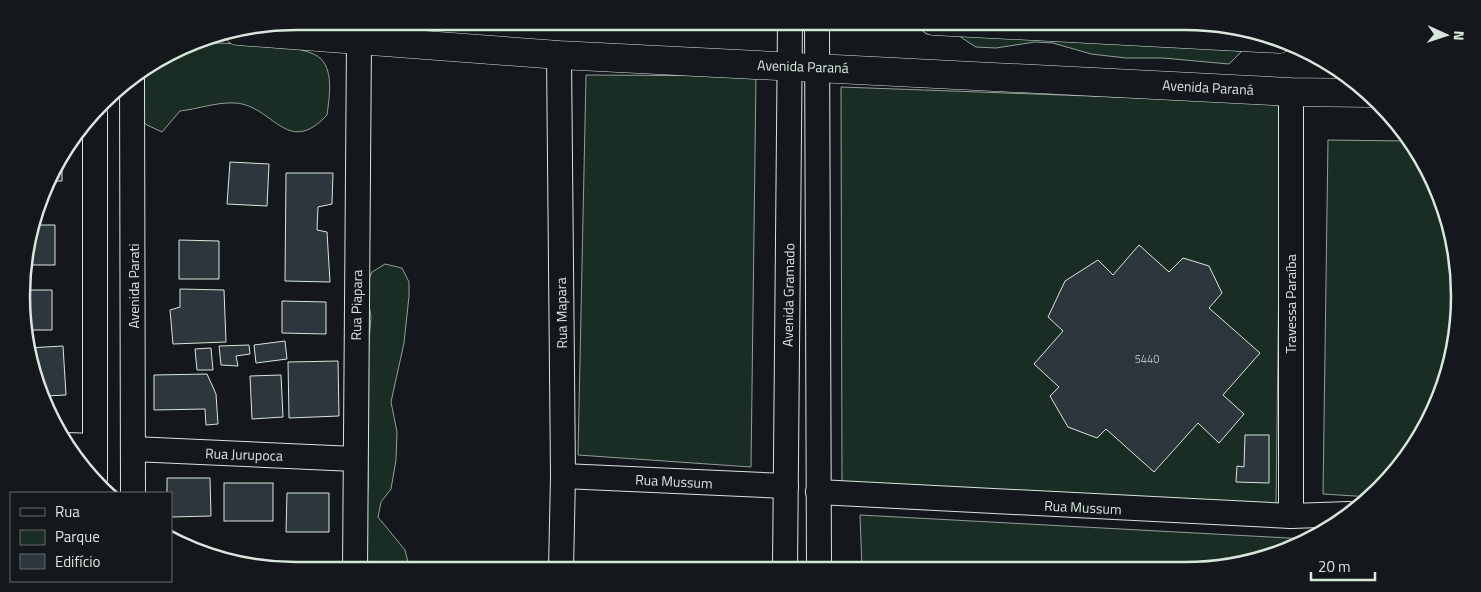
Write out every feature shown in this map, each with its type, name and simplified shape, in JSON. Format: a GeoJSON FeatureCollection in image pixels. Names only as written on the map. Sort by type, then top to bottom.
{"type":"FeatureCollection","features":[{"type":"Feature","properties":{"kind":"main road"},"geometry":{"type":"LineString","coordinates":[[1106,30],[1247,37]]}},
{"type":"Feature","properties":{"kind":"main road","name":"Avenida Paraná"},"geometry":{"type":"LineString","coordinates":[[259,32],[559,55],[1291,92],[1356,93]]}},
{"type":"Feature","properties":{"kind":"street","name":"Avenida Gramado"},"geometry":{"type":"LineString","coordinates":[[793,30],[804,66],[819,562]]}},
{"type":"Feature","properties":{"kind":"street","name":"Avenida Gramado"},"geometry":{"type":"LineString","coordinates":[[785,562],[786,486],[804,66],[814,30]]}},
{"type":"Feature","properties":{"kind":"street","name":"Rua Piapara"},"geometry":{"type":"LineString","coordinates":[[355,562],[360,39]]}},
{"type":"Feature","properties":{"kind":"street","name":"Rua Mapara"},"geometry":{"type":"LineString","coordinates":[[559,55],[563,476],[561,562]]}},
{"type":"Feature","properties":{"kind":"street","name":"Avenida Parati"},"geometry":{"type":"LineString","coordinates":[[132,87],[134,492]]}},
{"type":"Feature","properties":{"kind":"street","name":"Travessa Paraíba"},"geometry":{"type":"LineString","coordinates":[[1291,92],[1291,516]]}},
{"type":"Feature","properties":{"kind":"street"},"geometry":{"type":"LineString","coordinates":[[95,122],[95,470]]}},
{"type":"Feature","properties":{"kind":"street"},"geometry":{"type":"LineString","coordinates":[[76,445],[95,446]]}},
{"type":"Feature","properties":{"kind":"street","name":"Rua Jurupoca"},"geometry":{"type":"LineString","coordinates":[[133,449],[355,459]]}},
{"type":"Feature","properties":{"kind":"street","name":"Rua Mussum"},"geometry":{"type":"LineString","coordinates":[[563,476],[786,486]]}},
{"type":"Feature","properties":{"kind":"street","name":"Rua Mussum"},"geometry":{"type":"LineString","coordinates":[[818,492],[1291,516],[1337,514]]}},
{"type":"Feature","properties":{"kind":"green space"},"geometry":{"type":"Polygon","coordinates":[[[977,32],[1242,51],[1229,64],[1091,54],[1053,43],[1035,42],[996,48],[976,47],[959,36],[977,32]]]}},
{"type":"Feature","properties":{"kind":"green space"},"geometry":{"type":"Polygon","coordinates":[[[212,43],[271,45],[313,54],[321,59],[328,71],[330,86],[327,115],[313,127],[301,132],[290,131],[248,106],[228,103],[180,111],[162,132],[147,125],[135,113],[137,83],[178,57],[212,43]]]}},
{"type":"Feature","properties":{"kind":"green space"},"geometry":{"type":"Polygon","coordinates":[[[586,75],[756,76],[751,467],[578,455],[586,75]]]}},
{"type":"Feature","properties":{"kind":"green space"},"geometry":{"type":"Polygon","coordinates":[[[841,87],[1281,103],[1276,509],[842,486],[841,87]]]}},
{"type":"Feature","properties":{"kind":"green space"},"geometry":{"type":"Polygon","coordinates":[[[1328,140],[1401,141],[1424,178],[1431,194],[1446,244],[1451,296],[1446,348],[1437,382],[1424,414],[1396,458],[1360,496],[1323,494],[1328,140]]]}},
{"type":"Feature","properties":{"kind":"green space"},"geometry":{"type":"Polygon","coordinates":[[[385,264],[402,268],[409,282],[404,343],[391,402],[397,432],[396,460],[391,489],[381,502],[378,517],[405,550],[408,562],[360,562],[368,486],[367,367],[371,317],[366,286],[372,272],[385,264]]]}},
{"type":"Feature","properties":{"kind":"green space"},"geometry":{"type":"Polygon","coordinates":[[[860,515],[1295,538],[1271,548],[1237,557],[1185,562],[862,562],[860,515]]]}},
{"type":"Feature","properties":{"kind":"building"},"geometry":{"type":"Polygon","coordinates":[[[230,162],[269,164],[267,206],[227,204],[230,162]]]}},
{"type":"Feature","properties":{"kind":"building"},"geometry":{"type":"Polygon","coordinates":[[[62,170],[62,181],[56,181],[62,170]]]}},
{"type":"Feature","properties":{"kind":"building"},"geometry":{"type":"Polygon","coordinates":[[[286,173],[333,173],[332,204],[318,207],[317,230],[327,232],[330,282],[285,281],[286,173]]]}},
{"type":"Feature","properties":{"kind":"building"},"geometry":{"type":"Polygon","coordinates":[[[40,225],[55,225],[55,265],[32,265],[40,225]]]}},
{"type":"Feature","properties":{"kind":"building"},"geometry":{"type":"Polygon","coordinates":[[[179,240],[219,241],[219,279],[179,279],[179,240]]]}},
{"type":"Feature","properties":{"kind":"building"},"geometry":{"type":"Polygon","coordinates":[[[1139,245],[1169,272],[1183,258],[1209,266],[1222,293],[1209,308],[1260,353],[1223,395],[1244,414],[1219,443],[1198,423],[1154,472],[1106,429],[1097,438],[1068,427],[1050,396],[1059,387],[1034,364],[1063,331],[1048,317],[1065,281],[1098,260],[1113,275],[1139,245]]]}},
{"type":"Feature","properties":{"kind":"building"},"geometry":{"type":"Polygon","coordinates":[[[180,289],[224,290],[226,342],[173,344],[170,310],[180,307],[180,289]]]}},
{"type":"Feature","properties":{"kind":"building"},"geometry":{"type":"Polygon","coordinates":[[[30,290],[52,290],[52,330],[32,330],[30,290]]]}},
{"type":"Feature","properties":{"kind":"building"},"geometry":{"type":"Polygon","coordinates":[[[282,301],[326,302],[326,334],[282,333],[282,301]]]}},
{"type":"Feature","properties":{"kind":"building"},"geometry":{"type":"Polygon","coordinates":[[[285,341],[287,359],[256,363],[254,345],[285,341]]]}},
{"type":"Feature","properties":{"kind":"building"},"geometry":{"type":"Polygon","coordinates":[[[249,345],[250,354],[236,356],[238,366],[221,365],[219,346],[249,345]]]}},
{"type":"Feature","properties":{"kind":"building"},"geometry":{"type":"Polygon","coordinates":[[[63,346],[66,395],[49,396],[35,348],[63,346]]]}},
{"type":"Feature","properties":{"kind":"building"},"geometry":{"type":"Polygon","coordinates":[[[211,348],[213,370],[197,370],[195,349],[211,348]]]}},
{"type":"Feature","properties":{"kind":"building"},"geometry":{"type":"Polygon","coordinates":[[[338,361],[339,416],[289,418],[288,362],[338,361]]]}},
{"type":"Feature","properties":{"kind":"building"},"geometry":{"type":"Polygon","coordinates":[[[207,374],[216,394],[218,424],[206,425],[205,409],[154,410],[154,375],[207,374]]]}},
{"type":"Feature","properties":{"kind":"building"},"geometry":{"type":"Polygon","coordinates":[[[281,375],[283,417],[252,419],[250,376],[281,375]]]}},
{"type":"Feature","properties":{"kind":"building"},"geometry":{"type":"Polygon","coordinates":[[[1245,435],[1269,435],[1269,483],[1236,482],[1237,466],[1244,467],[1245,435]]]}},
{"type":"Feature","properties":{"kind":"building"},"geometry":{"type":"Polygon","coordinates":[[[167,478],[210,478],[211,516],[172,517],[172,492],[167,492],[167,478]]]}},
{"type":"Feature","properties":{"kind":"building"},"geometry":{"type":"Polygon","coordinates":[[[224,483],[273,483],[273,521],[224,521],[224,483]]]}},
{"type":"Feature","properties":{"kind":"building"},"geometry":{"type":"Polygon","coordinates":[[[287,493],[329,493],[329,532],[286,532],[287,493]]]}}]}
